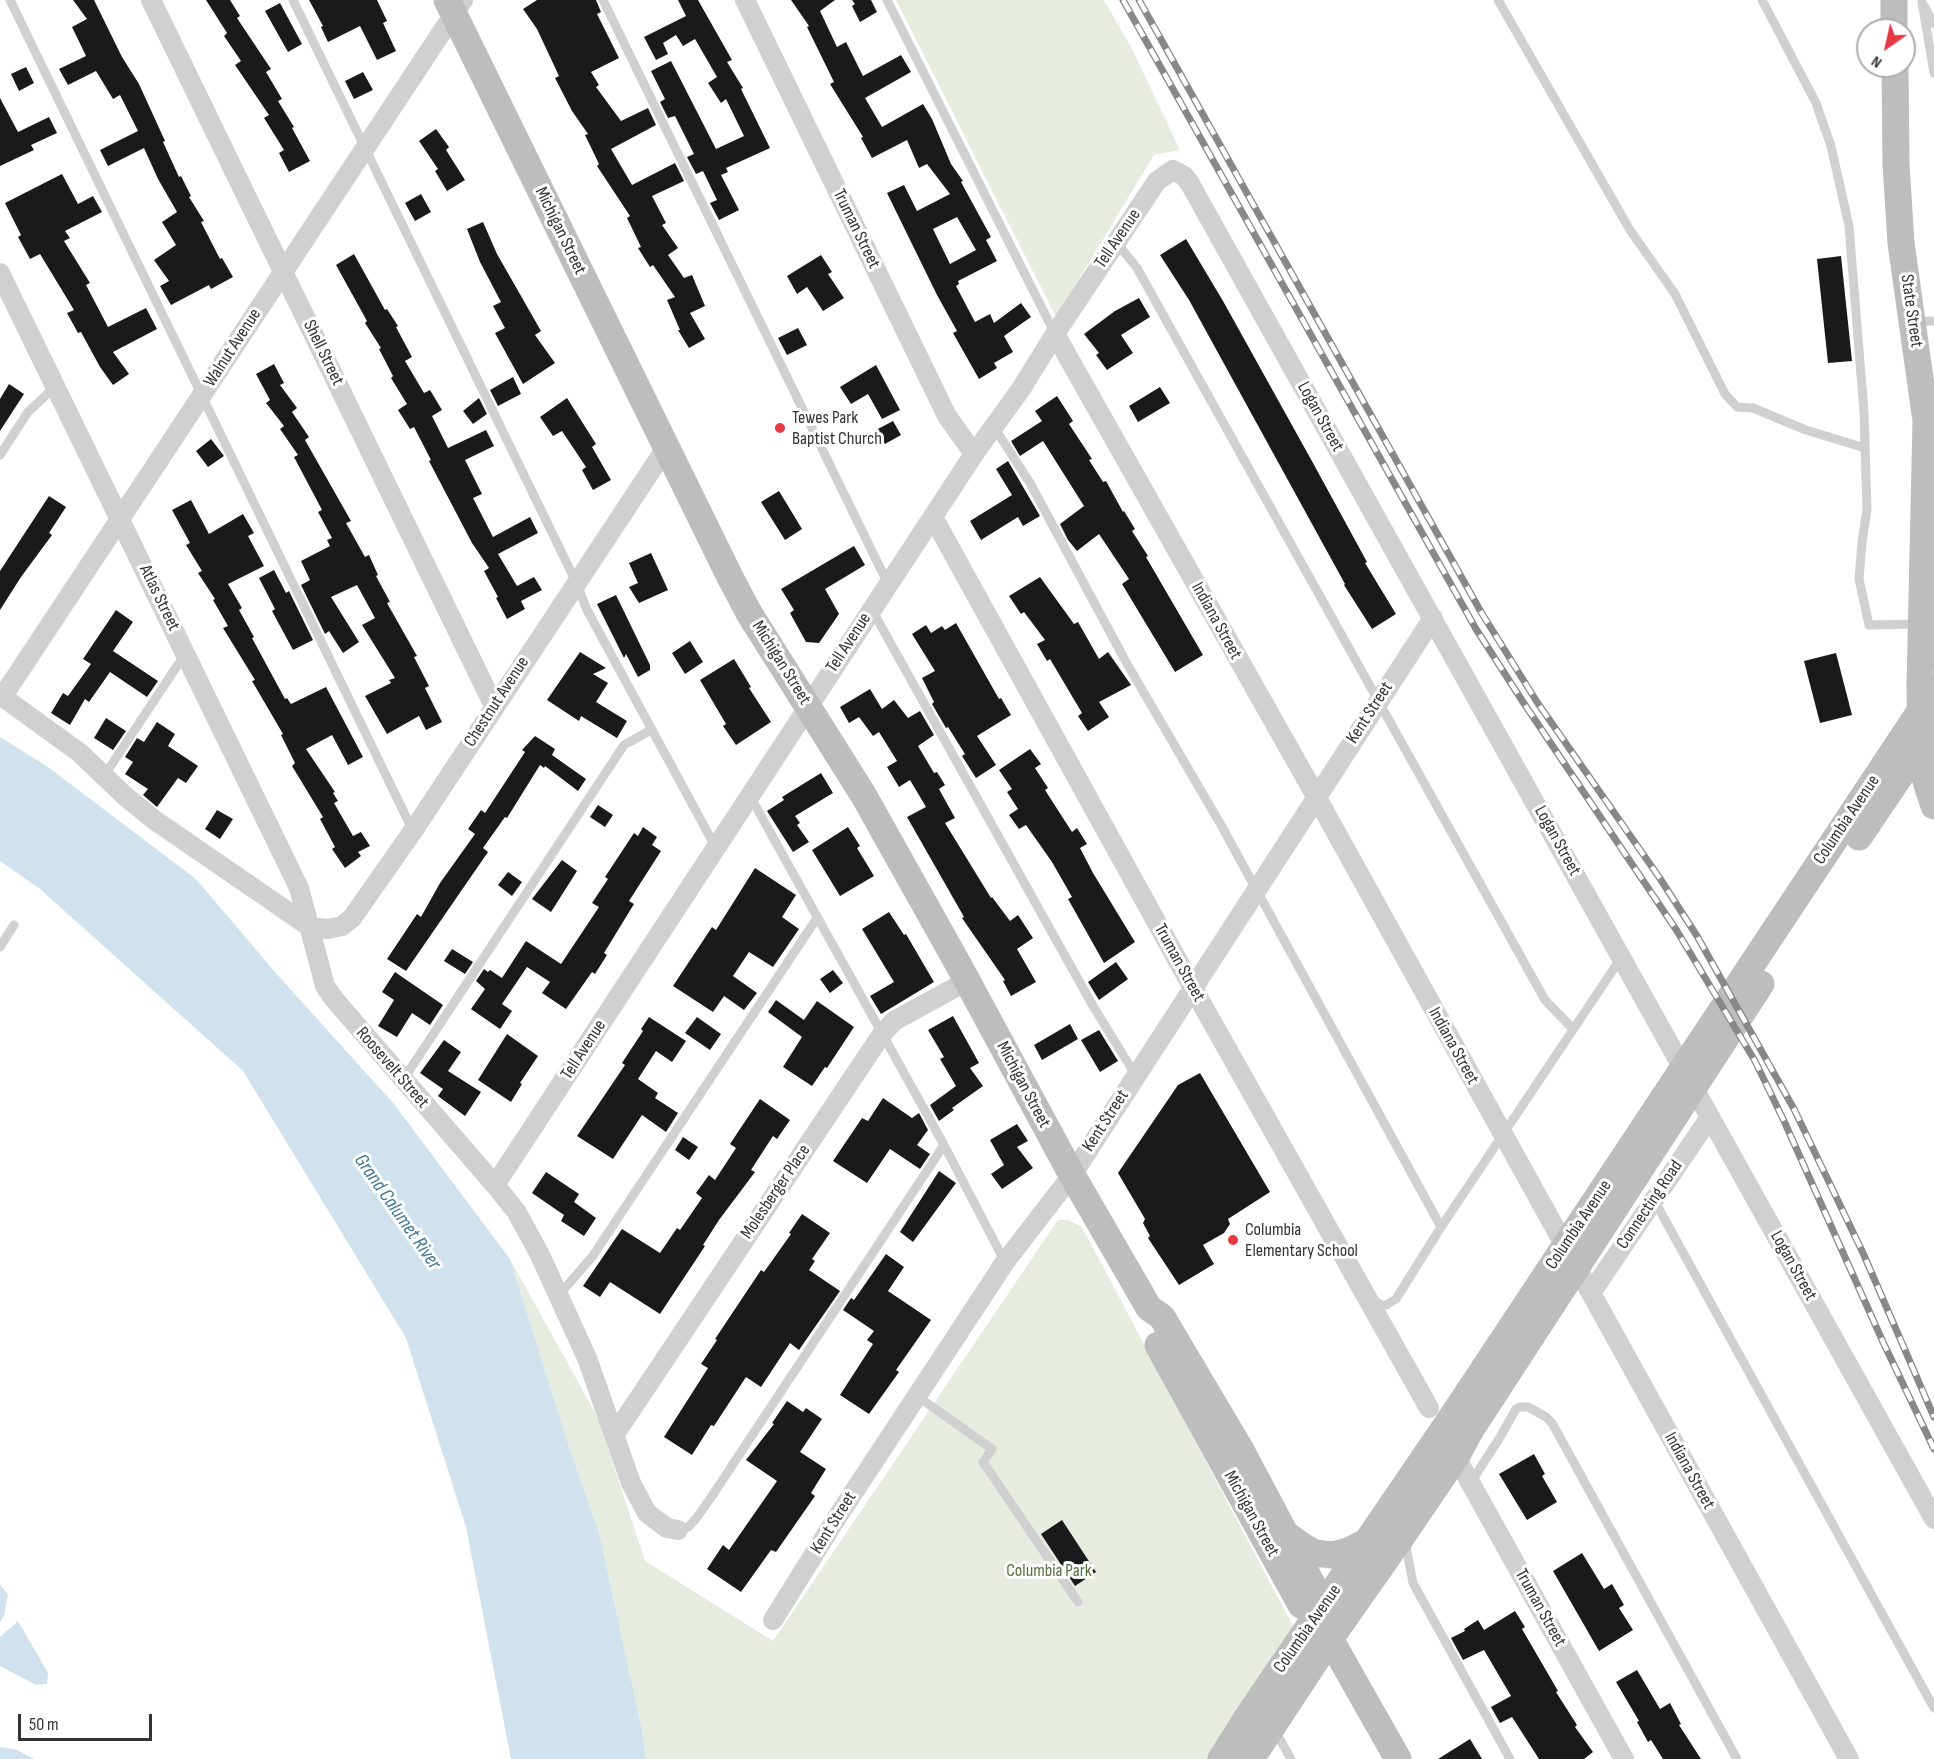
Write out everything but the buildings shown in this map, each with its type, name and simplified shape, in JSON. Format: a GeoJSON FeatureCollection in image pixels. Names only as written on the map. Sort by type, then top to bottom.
{"type":"FeatureCollection","features":[{"type":"Feature","properties":{"kind":"street","name":"Shell Street"},"geometry":{"type":"LineString","coordinates":[[151,0],[494,706]]}},
{"type":"Feature","properties":{"kind":"street","name":"Truman Street"},"geometry":{"type":"LineString","coordinates":[[745,0],[947,416],[974,454]]}},
{"type":"Feature","properties":{"kind":"street"},"geometry":{"type":"LineString","coordinates":[[1894,0],[1894,18]]}},
{"type":"Feature","properties":{"kind":"street","name":"Walnut Avenue"},"geometry":{"type":"LineString","coordinates":[[1,695],[365,149],[455,4]]}},
{"type":"Feature","properties":{"kind":"street","name":"Michigan Street"},"geometry":{"type":"LineString","coordinates":[[455,4],[734,586],[864,796],[968,981],[1072,1175],[1149,1308],[1162,1317],[1242,1452],[1317,1593],[1319,1615],[1330,1639],[1398,1759]]}},
{"type":"Feature","properties":{"kind":"street","name":"State Street"},"geometry":{"type":"LineString","coordinates":[[1895,78],[1896,164],[1901,243],[1923,322],[1926,421],[1921,624],[1927,688],[1921,758],[1926,786],[1934,806]]}},
{"type":"Feature","properties":{"kind":"street","name":"Tell Avenue"},"geometry":{"type":"LineString","coordinates":[[495,1185],[974,454],[1021,389],[1157,181],[1173,170]]}},
{"type":"Feature","properties":{"kind":"street","name":"Logan Street"},"geometry":{"type":"LineString","coordinates":[[1173,170],[1189,182],[1934,1519]]}},
{"type":"Feature","properties":{"kind":"street","name":"Atlas Street"},"geometry":{"type":"LineString","coordinates":[[0,273],[299,888],[310,927]]}},
{"type":"Feature","properties":{"kind":"street","name":"Indiana Street"},"geometry":{"type":"LineString","coordinates":[[1055,334],[1317,798],[1849,1759]]}},
{"type":"Feature","properties":{"kind":"street","name":"Chestnut Avenue"},"geometry":{"type":"LineString","coordinates":[[310,927],[328,929],[348,923],[413,831],[666,448]]}},
{"type":"Feature","properties":{"kind":"street","name":"Truman Street"},"geometry":{"type":"LineString","coordinates":[[933,517],[1194,990],[1367,1296],[1450,1419]]}},
{"type":"Feature","properties":{"kind":"street","name":"Kent Street"},"geometry":{"type":"LineString","coordinates":[[773,1620],[836,1519],[1005,1262],[1072,1175],[1194,990],[1432,618]]}},
{"type":"Feature","properties":{"kind":"street"},"geometry":{"type":"LineString","coordinates":[[1927,688],[1934,712]]}},
{"type":"Feature","properties":{"kind":"street","name":"Columbia Avenue"},"geometry":{"type":"LineString","coordinates":[[1221,1759],[1450,1419],[1927,688]]}},
{"type":"Feature","properties":{"kind":"street"},"geometry":{"type":"LineString","coordinates":[[1,695],[80,753],[153,819],[310,927]]}},
{"type":"Feature","properties":{"kind":"street","name":"Columbia Avenue"},"geometry":{"type":"LineString","coordinates":[[1251,1759],[1330,1639],[1456,1457],[1450,1419],[1827,883],[1934,726]]}},
{"type":"Feature","properties":{"kind":"street","name":"Roosevelt Street"},"geometry":{"type":"LineString","coordinates":[[310,927],[321,975],[334,999],[516,1212],[559,1295],[587,1358],[631,1483],[647,1514],[666,1528],[678,1530]]}},
{"type":"Feature","properties":{"kind":"street","name":"Molesberger Place"},"geometry":{"type":"LineString","coordinates":[[615,1434],[882,1034],[894,1021],[968,981]]}},
{"type":"Feature","properties":{"kind":"street","name":"Connecting Road"},"geometry":{"type":"LineString","coordinates":[[1591,1293],[1710,1117]]}},
{"type":"Feature","properties":{"kind":"street","name":"Michigan Street"},"geometry":{"type":"LineString","coordinates":[[1149,1308],[1145,1322],[1301,1605],[1319,1615]]}},
{"type":"Feature","properties":{"kind":"street","name":"Truman Street"},"geometry":{"type":"LineString","coordinates":[[1456,1457],[1624,1759]]}},
{"type":"Feature","properties":{"kind":"street"},"geometry":{"type":"LineString","coordinates":[[1286,1535],[1315,1552],[1332,1555],[1348,1551],[1368,1541]]}},
{"type":"Feature","properties":{"kind":"lane"},"geometry":{"type":"LineString","coordinates":[[10,0],[413,831]]}},
{"type":"Feature","properties":{"kind":"lane"},"geometry":{"type":"LineString","coordinates":[[293,0],[576,582],[586,610],[716,848]]}},
{"type":"Feature","properties":{"kind":"lane"},"geometry":{"type":"LineString","coordinates":[[603,0],[888,584]]}},
{"type":"Feature","properties":{"kind":"lane"},"geometry":{"type":"LineString","coordinates":[[887,0],[1055,334]]}},
{"type":"Feature","properties":{"kind":"lane"},"geometry":{"type":"LineString","coordinates":[[1498,0],[1630,230],[1675,294],[1725,394],[1737,407],[1753,408],[1800,428],[1865,448]]}},
{"type":"Feature","properties":{"kind":"lane"},"geometry":{"type":"LineString","coordinates":[[1762,0],[1816,103],[1831,146],[1849,226],[1865,448],[1867,509],[1859,579],[1869,625],[1921,624]]}},
{"type":"Feature","properties":{"kind":"lane"},"geometry":{"type":"LineString","coordinates":[[1921,1],[1934,24]]}},
{"type":"Feature","properties":{"kind":"lane"},"geometry":{"type":"LineString","coordinates":[[1921,1],[1934,73]]}},
{"type":"Feature","properties":{"kind":"lane"},"geometry":{"type":"LineString","coordinates":[[1116,242],[1137,268],[1377,703],[1545,1000],[1573,1029]]}},
{"type":"Feature","properties":{"kind":"lane"},"geometry":{"type":"LineString","coordinates":[[0,455],[28,412],[56,386]]}},
{"type":"Feature","properties":{"kind":"lane"},"geometry":{"type":"LineString","coordinates":[[994,427],[1030,483],[1126,662],[1221,825],[1441,1227]]}},
{"type":"Feature","properties":{"kind":"lane"},"geometry":{"type":"LineString","coordinates":[[872,609],[1094,1006],[1136,1076]]}},
{"type":"Feature","properties":{"kind":"lane"},"geometry":{"type":"LineString","coordinates":[[104,776],[185,654]]}},
{"type":"Feature","properties":{"kind":"lane"},"geometry":{"type":"LineString","coordinates":[[403,1080],[624,745],[651,730]]}},
{"type":"Feature","properties":{"kind":"lane"},"geometry":{"type":"LineString","coordinates":[[750,796],[944,1145],[1005,1262]]}},
{"type":"Feature","properties":{"kind":"lane"},"geometry":{"type":"LineString","coordinates":[[559,1295],[592,1257],[817,918]]}},
{"type":"Feature","properties":{"kind":"lane"},"geometry":{"type":"LineString","coordinates":[[0,946],[14,925]]}},
{"type":"Feature","properties":{"kind":"lane"},"geometry":{"type":"LineString","coordinates":[[1367,1296],[1382,1305],[1392,1303],[1502,1134],[1621,958]]}},
{"type":"Feature","properties":{"kind":"lane"},"geometry":{"type":"LineString","coordinates":[[678,1530],[688,1527],[710,1499],[944,1145]]}},
{"type":"Feature","properties":{"kind":"lane"},"geometry":{"type":"LineString","coordinates":[[1654,1200],[1934,1708]]}},
{"type":"Feature","properties":{"kind":"lane"},"geometry":{"type":"LineString","coordinates":[[917,1396],[992,1449],[983,1462],[1078,1602]]}},
{"type":"Feature","properties":{"kind":"lane"},"geometry":{"type":"LineString","coordinates":[[1471,1482],[1516,1409],[1528,1407],[1552,1423],[1737,1759]]}},
{"type":"Feature","properties":{"kind":"lane"},"geometry":{"type":"LineString","coordinates":[[1404,1535],[1413,1583],[1510,1759]]}},
{"type":"Feature","properties":{"kind":"lane"},"geometry":{"type":"LineString","coordinates":[[1273,1727],[1291,1759]]}},
{"type":"Feature","properties":{"kind":"green space"},"geometry":{"type":"Polygon","coordinates":[[[896,0],[1104,0],[1132,49],[1180,150],[1154,155],[1056,317],[896,0]]]}},
{"type":"Feature","properties":{"kind":"green space","name":"Columbia Park"},"geometry":{"type":"Polygon","coordinates":[[[1058,1220],[1068,1220],[1082,1227],[1293,1626],[1265,1717],[1237,1759],[646,1759],[642,1730],[599,1532],[570,1450],[510,1259],[598,1418],[645,1561],[773,1641],[1058,1220]]]}},
{"type":"Feature","properties":{"kind":"water","name":"Grand Calumet River"},"geometry":{"type":"Polygon","coordinates":[[[0,737],[48,767],[196,879],[274,971],[394,1104],[510,1259],[570,1450],[599,1532],[642,1730],[646,1759],[511,1759],[466,1527],[406,1338],[243,1071],[40,889],[0,861],[0,737]]]}},
{"type":"Feature","properties":{"kind":"water"},"geometry":{"type":"Polygon","coordinates":[[[0,1584],[8,1595],[4,1615],[0,1622],[0,1584]]]}},
{"type":"Feature","properties":{"kind":"water"},"geometry":{"type":"Polygon","coordinates":[[[18,1621],[48,1673],[47,1684],[36,1685],[0,1666],[0,1637],[18,1621]]]}},
{"type":"Feature","properties":{"kind":"water"},"geometry":{"type":"Polygon","coordinates":[[[0,1747],[15,1749],[34,1759],[0,1759],[0,1747]]]}},
{"type":"Feature","properties":{"kind":"railway"},"geometry":{"type":"LineString","coordinates":[[1123,0],[1476,629],[1677,931],[1755,1061],[1934,1449]]}},
{"type":"Feature","properties":{"kind":"railway"},"geometry":{"type":"LineString","coordinates":[[1139,0],[1481,612],[1537,702],[1659,877],[1697,936],[1794,1109],[1863,1253],[1934,1417]]}},
{"type":"Feature","properties":{"kind":"place","name":"Tewes Park Baptist Church"},"geometry":{"type":"Point","coordinates":[780,428]}},
{"type":"Feature","properties":{"kind":"place","name":"Columbia Elementary School"},"geometry":{"type":"Point","coordinates":[1233,1240]}}]}
